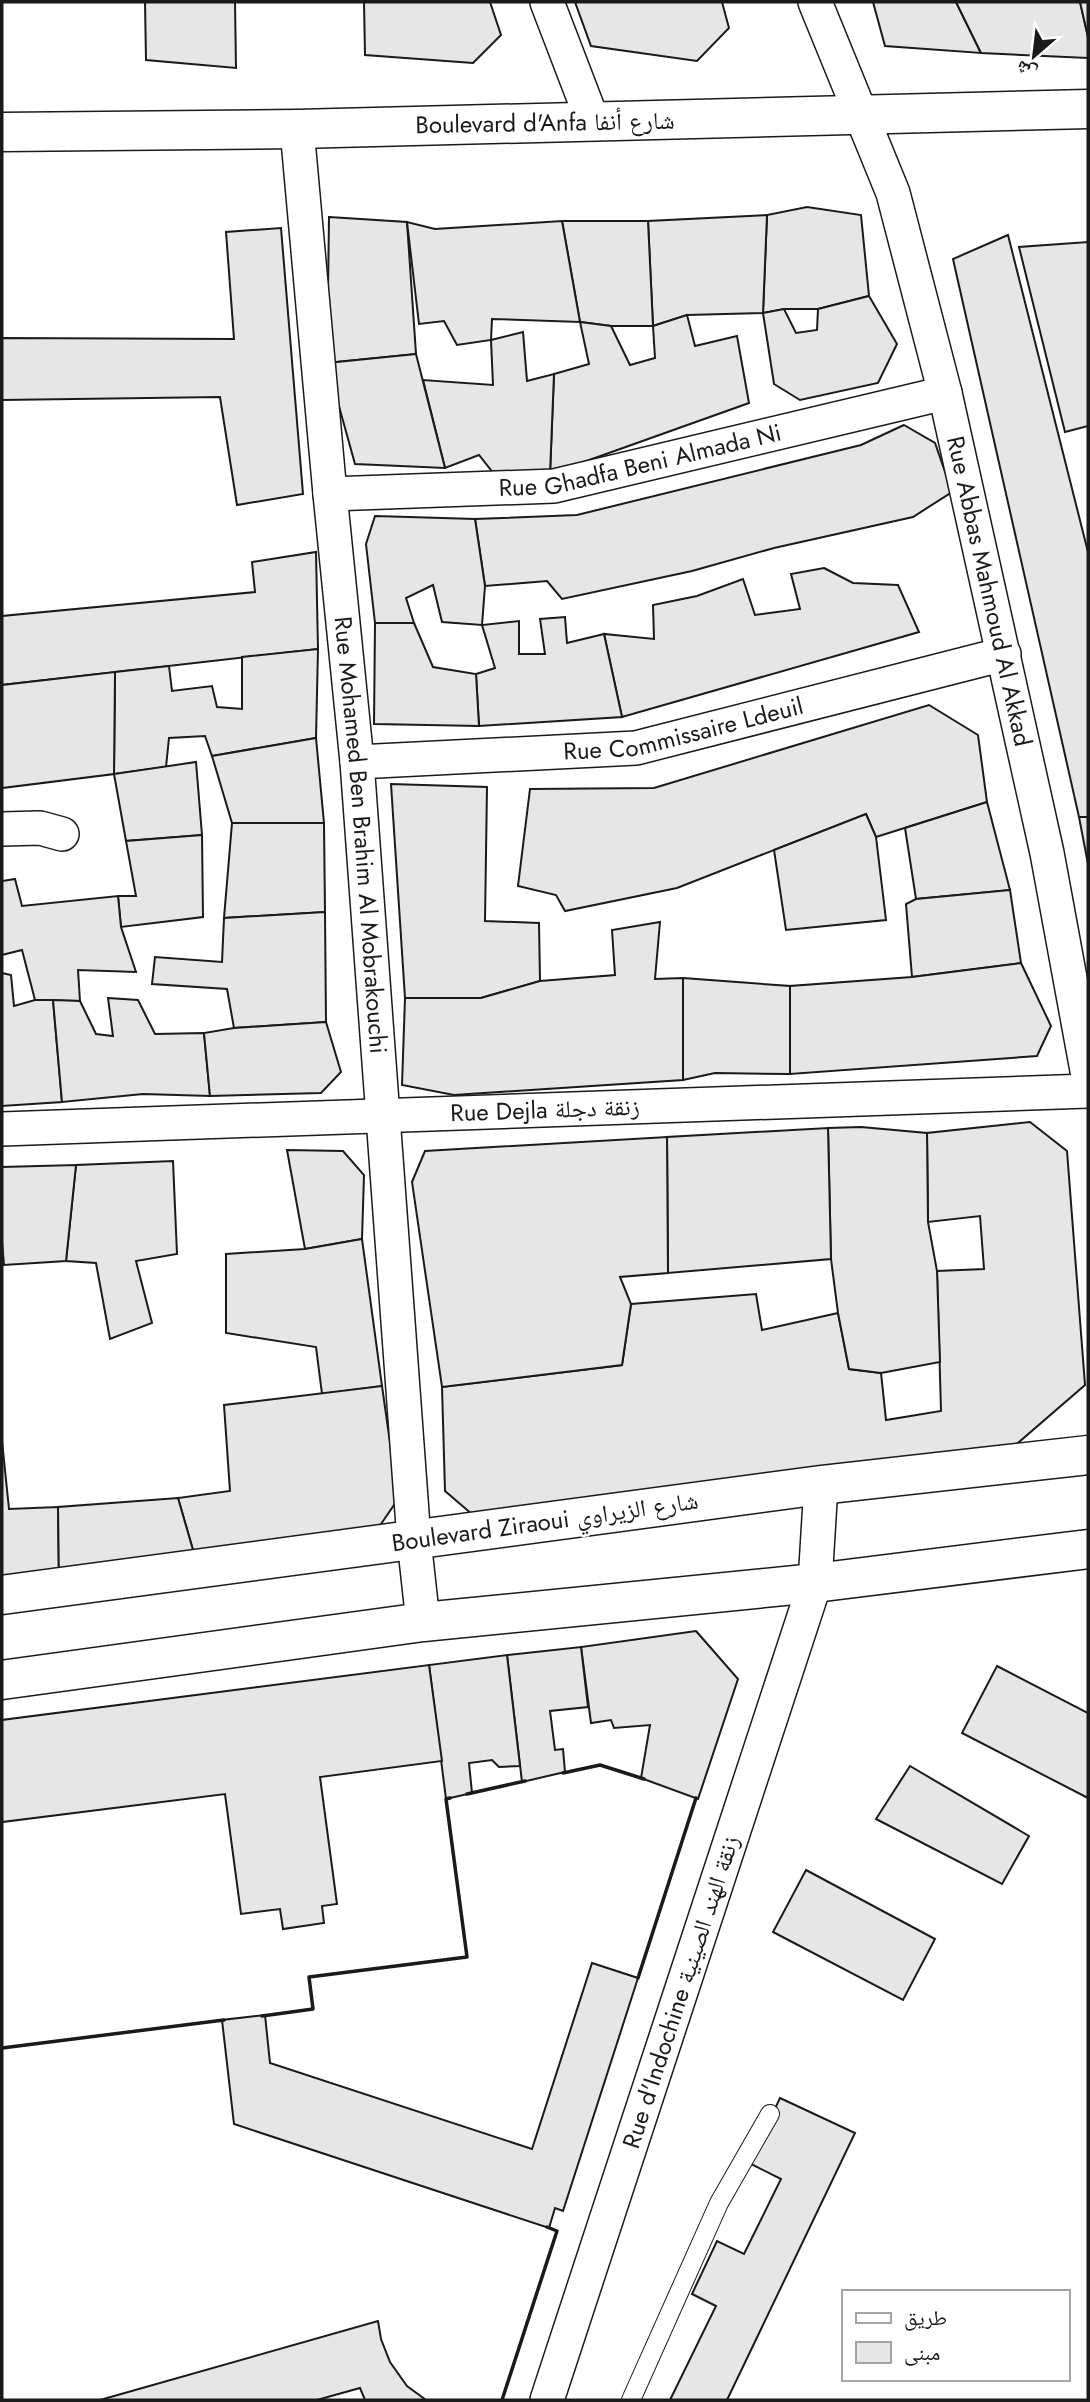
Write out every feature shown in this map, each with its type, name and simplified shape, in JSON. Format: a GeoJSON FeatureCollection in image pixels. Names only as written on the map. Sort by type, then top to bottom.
{"type":"FeatureCollection","features":[{"type":"Feature","properties":{"kind":"main road","name":"Boulevard d'Anfa شارع أنفا"},"geometry":{"type":"LineString","coordinates":[[2,132],[297,130],[1088,109]]}},
{"type":"Feature","properties":{"kind":"main road","name":"Boulevard Ziraoui شارع الزيراوي"},"geometry":{"type":"LineString","coordinates":[[2,1595],[821,1485],[1088,1455]]}},
{"type":"Feature","properties":{"kind":"main road"},"geometry":{"type":"LineString","coordinates":[[2,1680],[424,1622],[815,1583],[1088,1549]]}},
{"type":"Feature","properties":{"kind":"street"},"geometry":{"type":"LineString","coordinates":[[547,2],[593,122]]}},
{"type":"Feature","properties":{"kind":"street","name":"Rue Abbas Mahmoud Al Akkad"},"geometry":{"type":"LineString","coordinates":[[815,2],[893,194],[945,393],[1047,853],[1088,1076]]}},
{"type":"Feature","properties":{"kind":"street","name":"Rue Mohamed Ben Brahim Al Mobrakouchi"},"geometry":{"type":"LineString","coordinates":[[297,130],[357,762],[414,1540],[424,1622]]}},
{"type":"Feature","properties":{"kind":"street","name":"Rue Ghadfa Beni Almada Ni"},"geometry":{"type":"LineString","coordinates":[[330,494],[554,486],[945,393]]}},
{"type":"Feature","properties":{"kind":"street","name":"Rue Commissaire Ldeuil"},"geometry":{"type":"LineString","coordinates":[[357,762],[636,748],[1004,654]]}},
{"type":"Feature","properties":{"kind":"street"},"geometry":{"type":"LineString","coordinates":[[2,829],[40,828],[62,834]]}},
{"type":"Feature","properties":{"kind":"street","name":"Rue Dejla زنقة دجلة"},"geometry":{"type":"LineString","coordinates":[[2,1129],[1088,1091]]}},
{"type":"Feature","properties":{"kind":"street","name":"Rue d'Indochine زنقة الهند الصينية"},"geometry":{"type":"LineString","coordinates":[[547,2400],[815,1583],[821,1485]]}},
{"type":"Feature","properties":{"kind":"lane"},"geometry":{"type":"LineString","coordinates":[[631,2400],[719,2203],[770,2114]]}},
{"type":"Feature","properties":{"kind":"building"},"geometry":{"type":"Polygon","coordinates":[[[145,2],[235,2],[236,68],[146,60],[145,2]]]}},
{"type":"Feature","properties":{"kind":"building"},"geometry":{"type":"Polygon","coordinates":[[[364,2],[490,2],[501,35],[473,63],[365,55],[364,2]]]}},
{"type":"Feature","properties":{"kind":"building"},"geometry":{"type":"Polygon","coordinates":[[[575,2],[722,2],[729,28],[697,61],[591,46],[575,2]]]}},
{"type":"Feature","properties":{"kind":"building"},"geometry":{"type":"Polygon","coordinates":[[[873,2],[956,2],[981,53],[885,46],[873,2]]]}},
{"type":"Feature","properties":{"kind":"building"},"geometry":{"type":"Polygon","coordinates":[[[956,2],[1080,2],[1088,37],[1088,58],[981,53],[956,2]]]}},
{"type":"Feature","properties":{"kind":"building"},"geometry":{"type":"Polygon","coordinates":[[[1080,2],[1088,2],[1088,37],[1080,2]]]}},
{"type":"Feature","properties":{"kind":"building"},"geometry":{"type":"Polygon","coordinates":[[[807,207],[861,215],[869,296],[818,309],[784,309],[763,313],[767,215],[807,207]]]}},
{"type":"Feature","properties":{"kind":"building"},"geometry":{"type":"Polygon","coordinates":[[[767,215],[763,313],[687,315],[653,326],[648,221],[767,215]]]}},
{"type":"Feature","properties":{"kind":"building"},"geometry":{"type":"Polygon","coordinates":[[[329,217],[407,222],[416,354],[327,363],[329,217]]]}},
{"type":"Feature","properties":{"kind":"building"},"geometry":{"type":"Polygon","coordinates":[[[562,221],[648,221],[653,326],[611,326],[580,322],[562,221]]]}},
{"type":"Feature","properties":{"kind":"building"},"geometry":{"type":"Polygon","coordinates":[[[562,221],[580,322],[492,319],[491,340],[457,345],[444,321],[419,324],[407,222],[435,229],[562,221]]]}},
{"type":"Feature","properties":{"kind":"building"},"geometry":{"type":"Polygon","coordinates":[[[281,228],[303,494],[237,505],[220,397],[2,400],[2,338],[234,339],[226,232],[281,228]]]}},
{"type":"Feature","properties":{"kind":"building"},"geometry":{"type":"Polygon","coordinates":[[[1008,235],[1088,552],[1088,817],[1079,817],[953,259],[1008,235]]]}},
{"type":"Feature","properties":{"kind":"building"},"geometry":{"type":"Polygon","coordinates":[[[1088,242],[1088,426],[1065,432],[1019,247],[1088,242]]]}},
{"type":"Feature","properties":{"kind":"building"},"geometry":{"type":"Polygon","coordinates":[[[869,296],[897,344],[878,383],[800,400],[774,384],[763,313],[784,309],[796,333],[817,330],[818,309],[869,296]]]}},
{"type":"Feature","properties":{"kind":"building"},"geometry":{"type":"Polygon","coordinates":[[[687,315],[695,346],[737,336],[749,403],[550,474],[554,374],[589,364],[580,322],[611,326],[630,365],[655,358],[653,326],[687,315]]]}},
{"type":"Feature","properties":{"kind":"building"},"geometry":{"type":"Polygon","coordinates":[[[523,332],[527,381],[554,374],[550,474],[498,479],[479,455],[445,468],[423,380],[493,385],[491,340],[523,332]]]}},
{"type":"Feature","properties":{"kind":"building"},"geometry":{"type":"Polygon","coordinates":[[[416,354],[445,468],[355,464],[327,363],[416,354]]]}},
{"type":"Feature","properties":{"kind":"building"},"geometry":{"type":"Polygon","coordinates":[[[904,425],[935,443],[952,492],[913,517],[774,548],[692,571],[562,599],[547,581],[485,586],[475,519],[577,515],[861,445],[904,425]]]}},
{"type":"Feature","properties":{"kind":"building"},"geometry":{"type":"Polygon","coordinates":[[[375,516],[475,519],[485,586],[482,625],[442,622],[433,585],[406,598],[414,623],[375,623],[366,544],[375,516]]]}},
{"type":"Feature","properties":{"kind":"building"},"geometry":{"type":"Polygon","coordinates":[[[316,552],[318,649],[2,685],[2,616],[255,592],[252,562],[316,552]]]}},
{"type":"Feature","properties":{"kind":"building"},"geometry":{"type":"Polygon","coordinates":[[[824,568],[853,583],[898,585],[919,632],[622,717],[604,634],[654,639],[653,605],[697,596],[743,579],[755,615],[800,609],[791,574],[824,568]]]}},
{"type":"Feature","properties":{"kind":"building"},"geometry":{"type":"Polygon","coordinates":[[[565,617],[567,643],[604,634],[622,717],[479,726],[476,674],[495,668],[482,625],[519,621],[519,654],[545,654],[540,619],[565,617]]]}},
{"type":"Feature","properties":{"kind":"building"},"geometry":{"type":"Polygon","coordinates":[[[375,623],[414,623],[433,667],[476,674],[479,726],[374,724],[375,623]]]}},
{"type":"Feature","properties":{"kind":"building"},"geometry":{"type":"Polygon","coordinates":[[[318,649],[316,738],[212,756],[205,736],[169,738],[166,767],[114,774],[115,672],[169,666],[172,691],[212,686],[217,707],[242,709],[242,657],[318,649]]]}},
{"type":"Feature","properties":{"kind":"building"},"geometry":{"type":"Polygon","coordinates":[[[115,672],[114,774],[2,788],[2,685],[115,672]]]}},
{"type":"Feature","properties":{"kind":"building"},"geometry":{"type":"Polygon","coordinates":[[[929,705],[978,735],[987,802],[876,837],[866,814],[677,888],[565,911],[556,895],[518,886],[530,789],[654,788],[929,705]]]}},
{"type":"Feature","properties":{"kind":"building"},"geometry":{"type":"Polygon","coordinates":[[[316,738],[324,823],[232,823],[212,756],[316,738]]]}},
{"type":"Feature","properties":{"kind":"building"},"geometry":{"type":"Polygon","coordinates":[[[196,762],[202,835],[126,841],[114,774],[196,762]]]}},
{"type":"Feature","properties":{"kind":"building"},"geometry":{"type":"Polygon","coordinates":[[[391,784],[487,787],[485,921],[539,923],[540,981],[481,998],[405,998],[391,784]]]}},
{"type":"Feature","properties":{"kind":"building"},"geometry":{"type":"Polygon","coordinates":[[[987,802],[1010,890],[916,899],[905,828],[987,802]]]}},
{"type":"Feature","properties":{"kind":"building"},"geometry":{"type":"Polygon","coordinates":[[[866,814],[876,837],[886,920],[786,930],[774,850],[866,814]]]}},
{"type":"Feature","properties":{"kind":"building"},"geometry":{"type":"Polygon","coordinates":[[[1079,817],[1088,817],[1088,864],[1079,817]]]}},
{"type":"Feature","properties":{"kind":"building"},"geometry":{"type":"Polygon","coordinates":[[[232,823],[324,823],[325,912],[224,918],[232,823]]]}},
{"type":"Feature","properties":{"kind":"building"},"geometry":{"type":"Polygon","coordinates":[[[202,835],[203,917],[121,927],[118,896],[136,896],[126,841],[202,835]]]}},
{"type":"Feature","properties":{"kind":"building"},"geometry":{"type":"Polygon","coordinates":[[[15,879],[22,906],[118,896],[121,927],[136,972],[78,970],[80,1001],[35,1000],[22,950],[2,955],[2,881],[15,879]]]}},
{"type":"Feature","properties":{"kind":"building"},"geometry":{"type":"Polygon","coordinates":[[[1010,890],[1021,963],[912,977],[906,904],[916,899],[1010,890]]]}},
{"type":"Feature","properties":{"kind":"building"},"geometry":{"type":"Polygon","coordinates":[[[325,912],[326,1022],[234,1028],[227,989],[152,984],[155,957],[222,962],[224,918],[325,912]]]}},
{"type":"Feature","properties":{"kind":"building"},"geometry":{"type":"Polygon","coordinates":[[[660,922],[655,979],[683,978],[683,1080],[454,1095],[402,1085],[405,998],[481,998],[540,981],[615,975],[612,930],[660,922]]]}},
{"type":"Feature","properties":{"kind":"building"},"geometry":{"type":"Polygon","coordinates":[[[1021,963],[1051,1026],[1037,1056],[790,1074],[790,986],[912,977],[1021,963]]]}},
{"type":"Feature","properties":{"kind":"building"},"geometry":{"type":"Polygon","coordinates":[[[2,973],[11,975],[14,1006],[35,1000],[53,1000],[62,1102],[2,1106],[2,973]]]}},
{"type":"Feature","properties":{"kind":"building"},"geometry":{"type":"Polygon","coordinates":[[[683,978],[790,986],[790,1074],[715,1073],[683,1080],[683,978]]]}},
{"type":"Feature","properties":{"kind":"building"},"geometry":{"type":"Polygon","coordinates":[[[108,998],[138,1000],[155,1034],[204,1033],[210,1096],[143,1094],[62,1102],[53,1000],[80,1001],[96,1034],[113,1036],[108,998]]]}},
{"type":"Feature","properties":{"kind":"building"},"geometry":{"type":"Polygon","coordinates":[[[326,1022],[341,1072],[321,1093],[210,1096],[204,1033],[234,1028],[326,1022]]]}},
{"type":"Feature","properties":{"kind":"building"},"geometry":{"type":"Polygon","coordinates":[[[1030,1122],[1067,1151],[1085,1385],[1004,1455],[473,1515],[445,1491],[442,1387],[622,1365],[631,1304],[756,1294],[762,1330],[838,1313],[849,1369],[881,1373],[886,1420],[941,1411],[937,1271],[984,1269],[980,1216],[928,1222],[927,1133],[1030,1122]]]}},
{"type":"Feature","properties":{"kind":"building"},"geometry":{"type":"Polygon","coordinates":[[[861,1127],[927,1133],[928,1222],[937,1271],[940,1362],[881,1373],[849,1369],[831,1259],[828,1128],[861,1127]]]}},
{"type":"Feature","properties":{"kind":"building"},"geometry":{"type":"Polygon","coordinates":[[[828,1128],[831,1259],[668,1273],[667,1137],[828,1128]]]}},
{"type":"Feature","properties":{"kind":"building"},"geometry":{"type":"Polygon","coordinates":[[[667,1137],[668,1273],[620,1277],[631,1304],[622,1365],[442,1387],[412,1182],[425,1151],[667,1137]]]}},
{"type":"Feature","properties":{"kind":"building"},"geometry":{"type":"Polygon","coordinates":[[[287,1150],[343,1151],[364,1175],[362,1239],[305,1249],[287,1150]]]}},
{"type":"Feature","properties":{"kind":"building"},"geometry":{"type":"Polygon","coordinates":[[[173,1161],[177,1254],[136,1261],[152,1323],[110,1339],[96,1263],[66,1261],[76,1165],[173,1161]]]}},
{"type":"Feature","properties":{"kind":"building"},"geometry":{"type":"Polygon","coordinates":[[[76,1165],[66,1261],[4,1265],[2,1167],[76,1165]]]}},
{"type":"Feature","properties":{"kind":"building"},"geometry":{"type":"Polygon","coordinates":[[[362,1239],[382,1386],[322,1394],[316,1347],[226,1333],[226,1254],[305,1249],[362,1239]]]}},
{"type":"Feature","properties":{"kind":"building"},"geometry":{"type":"Polygon","coordinates":[[[382,1386],[398,1499],[377,1530],[195,1557],[178,1498],[230,1491],[224,1405],[382,1386]]]}},
{"type":"Feature","properties":{"kind":"building"},"geometry":{"type":"Polygon","coordinates":[[[2,1441],[9,1509],[58,1507],[59,1582],[2,1584],[2,1441]]]}},
{"type":"Feature","properties":{"kind":"building"},"geometry":{"type":"Polygon","coordinates":[[[178,1498],[195,1557],[59,1582],[58,1507],[178,1498]]]}},
{"type":"Feature","properties":{"kind":"building"},"geometry":{"type":"Polygon","coordinates":[[[696,1631],[738,1679],[698,1799],[641,1778],[650,1725],[614,1728],[611,1720],[591,1723],[581,1647],[696,1631]]]}},
{"type":"Feature","properties":{"kind":"building"},"geometry":{"type":"Polygon","coordinates":[[[581,1647],[588,1707],[550,1711],[555,1750],[563,1749],[565,1772],[522,1782],[507,1655],[581,1647]]]}},
{"type":"Feature","properties":{"kind":"building"},"geometry":{"type":"Polygon","coordinates":[[[507,1655],[520,1766],[499,1767],[492,1760],[469,1763],[472,1793],[446,1799],[429,1665],[507,1655]]]}},
{"type":"Feature","properties":{"kind":"building"},"geometry":{"type":"Polygon","coordinates":[[[429,1665],[442,1761],[320,1777],[337,1904],[322,1906],[324,1923],[283,1929],[280,1909],[241,1914],[225,1794],[2,1822],[2,1720],[429,1665]]]}},
{"type":"Feature","properties":{"kind":"building"},"geometry":{"type":"Polygon","coordinates":[[[997,1666],[1088,1713],[1088,1798],[962,1733],[997,1666]]]}},
{"type":"Feature","properties":{"kind":"building"},"geometry":{"type":"Polygon","coordinates":[[[910,1766],[1029,1836],[1002,1884],[876,1819],[910,1766]]]}},
{"type":"Feature","properties":{"kind":"building"},"geometry":{"type":"Polygon","coordinates":[[[806,1870],[935,1939],[903,2000],[773,1932],[806,1870]]]}},
{"type":"Feature","properties":{"kind":"building"},"geometry":{"type":"Polygon","coordinates":[[[592,1963],[638,1978],[563,2211],[555,2208],[549,2228],[234,2124],[222,2020],[265,2015],[270,2063],[532,2149],[592,1963]]]}},
{"type":"Feature","properties":{"kind":"building"},"geometry":{"type":"Polygon","coordinates":[[[780,2098],[855,2133],[727,2400],[670,2400],[716,2306],[692,2294],[717,2241],[744,2254],[781,2179],[749,2163],[780,2098]]]}},
{"type":"Feature","properties":{"kind":"building"},"geometry":{"type":"Polygon","coordinates":[[[378,2321],[381,2339],[390,2362],[407,2386],[426,2400],[365,2400],[360,2388],[317,2400],[100,2400],[378,2321]]]}},
{"type":"Feature","properties":{"kind":"wall"},"geometry":{"type":"LineString","coordinates":[[563,1773],[600,1765],[644,1779]]}},
{"type":"Feature","properties":{"kind":"wall"},"geometry":{"type":"LineString","coordinates":[[467,1794],[525,1781]]}},
{"type":"Feature","properties":{"kind":"wall"},"geometry":{"type":"LineString","coordinates":[[262,2016],[313,2009],[309,1977],[467,1957],[446,1799],[450,1798]]}},
{"type":"Feature","properties":{"kind":"wall"},"geometry":{"type":"LineString","coordinates":[[638,1978],[696,1798]]}},
{"type":"Feature","properties":{"kind":"wall"},"geometry":{"type":"LineString","coordinates":[[2,2048],[224,2020]]}},
{"type":"Feature","properties":{"kind":"wall"},"geometry":{"type":"LineString","coordinates":[[502,2400],[557,2231],[547,2227]]}}]}
